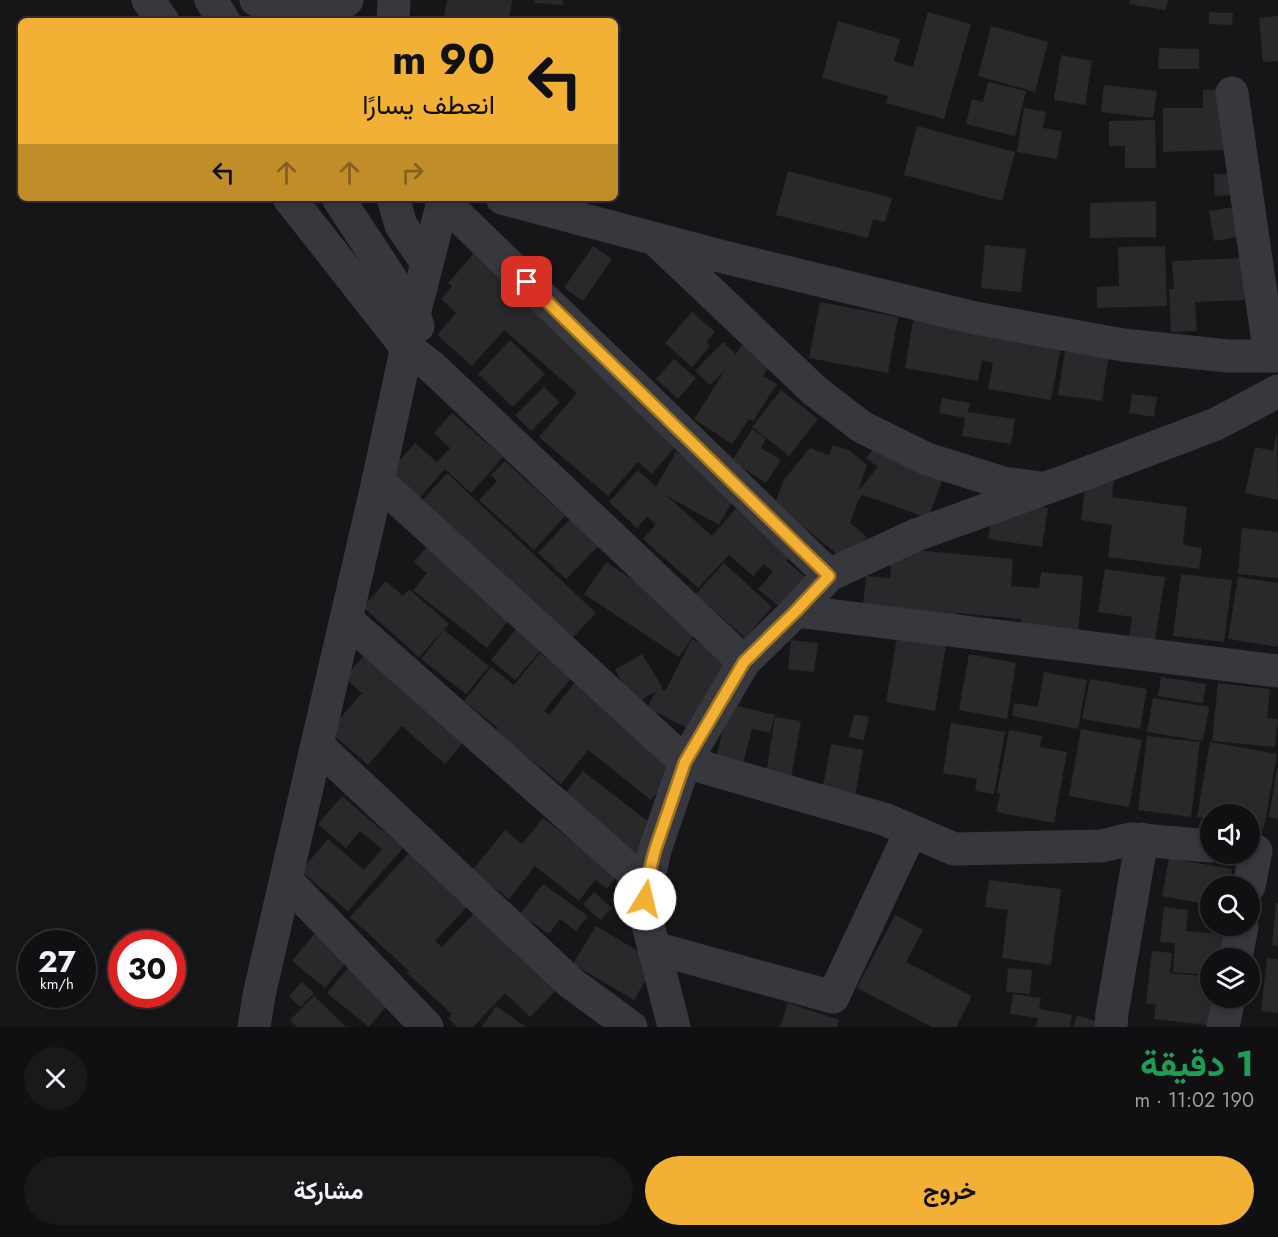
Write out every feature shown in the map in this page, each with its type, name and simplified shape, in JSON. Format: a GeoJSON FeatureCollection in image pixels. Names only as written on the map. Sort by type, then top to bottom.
{"type":"FeatureCollection","features":[{"type":"Feature","properties":{"kind":"street"},"geometry":{"type":"LineString","coordinates":[[148,0],[161,18]]}},
{"type":"Feature","properties":{"kind":"street"},"geometry":{"type":"LineString","coordinates":[[211,0],[222,18]]}},
{"type":"Feature","properties":{"kind":"street"},"geometry":{"type":"LineString","coordinates":[[256,0],[296,13],[313,14],[341,5],[347,0]]}},
{"type":"Feature","properties":{"kind":"street"},"geometry":{"type":"LineString","coordinates":[[393,18],[394,0]]}},
{"type":"Feature","properties":{"kind":"street"},"geometry":{"type":"LineString","coordinates":[[513,201],[720,256],[975,318],[1123,345],[1228,356],[1274,356],[1232,93]]}},
{"type":"Feature","properties":{"kind":"street"},"geometry":{"type":"LineString","coordinates":[[291,201],[407,348],[432,368],[744,662]]}},
{"type":"Feature","properties":{"kind":"street"},"geometry":{"type":"LineString","coordinates":[[340,201],[414,314],[432,368]]}},
{"type":"Feature","properties":{"kind":"street"},"geometry":{"type":"LineString","coordinates":[[394,201],[401,225],[427,263]]}},
{"type":"Feature","properties":{"kind":"street"},"geometry":{"type":"LineString","coordinates":[[254,1027],[259,995],[378,481],[414,314],[443,201]]}},
{"type":"Feature","properties":{"kind":"street"},"geometry":{"type":"LineString","coordinates":[[446,201],[829,576]]}},
{"type":"Feature","properties":{"kind":"street"},"geometry":{"type":"LineString","coordinates":[[654,239],[815,391],[862,428],[927,459],[1003,483],[1045,488]]}},
{"type":"Feature","properties":{"kind":"street"},"geometry":{"type":"LineString","coordinates":[[674,1027],[645,913],[646,885],[655,850],[685,762],[744,662],[829,576],[916,535],[1216,424],[1278,391]]}},
{"type":"Feature","properties":{"kind":"street"},"geometry":{"type":"LineString","coordinates":[[378,481],[685,762],[885,819],[954,849],[1102,846],[1130,839],[1200,845]]}},
{"type":"Feature","properties":{"kind":"street"},"geometry":{"type":"LineString","coordinates":[[796,611],[1278,671]]}},
{"type":"Feature","properties":{"kind":"street"},"geometry":{"type":"LineString","coordinates":[[346,619],[646,885]]}},
{"type":"Feature","properties":{"kind":"street"},"geometry":{"type":"LineString","coordinates":[[317,745],[571,983],[632,1027]]}},
{"type":"Feature","properties":{"kind":"street"},"geometry":{"type":"LineString","coordinates":[[654,948],[833,997],[911,831]]}},
{"type":"Feature","properties":{"kind":"street"},"geometry":{"type":"LineString","coordinates":[[1111,1027],[1142,839]]}},
{"type":"Feature","properties":{"kind":"street"},"geometry":{"type":"LineString","coordinates":[[1252,876],[1261,851]]}},
{"type":"Feature","properties":{"kind":"street"},"geometry":{"type":"LineString","coordinates":[[286,880],[427,1027]]}},
{"type":"Feature","properties":{"kind":"street"},"geometry":{"type":"LineString","coordinates":[[1223,1027],[1227,1008]]}},
{"type":"Feature","properties":{"kind":"building"},"geometry":{"type":"Polygon","coordinates":[[[447,0],[512,0],[509,18],[444,18],[447,0]]]}},
{"type":"Feature","properties":{"kind":"building"},"geometry":{"type":"Polygon","coordinates":[[[535,0],[563,0],[563,5],[535,3],[535,0]]]}},
{"type":"Feature","properties":{"kind":"building"},"geometry":{"type":"Polygon","coordinates":[[[1130,0],[1168,0],[1166,10],[1129,4],[1130,0]]]}},
{"type":"Feature","properties":{"kind":"building"},"geometry":{"type":"Polygon","coordinates":[[[928,12],[971,24],[944,119],[886,103],[888,96],[822,78],[838,21],[900,39],[894,61],[913,67],[928,12]]]}},
{"type":"Feature","properties":{"kind":"building"},"geometry":{"type":"Polygon","coordinates":[[[1209,12],[1233,13],[1232,25],[1209,24],[1209,12]]]}},
{"type":"Feature","properties":{"kind":"building"},"geometry":{"type":"Polygon","coordinates":[[[1278,16],[1278,61],[1263,62],[1259,18],[1278,16]]]}},
{"type":"Feature","properties":{"kind":"building"},"geometry":{"type":"Polygon","coordinates":[[[618,26],[622,27],[618,44],[618,26]]]}},
{"type":"Feature","properties":{"kind":"building"},"geometry":{"type":"Polygon","coordinates":[[[991,26],[1048,42],[1035,92],[978,76],[991,26]]]}},
{"type":"Feature","properties":{"kind":"building"},"geometry":{"type":"Polygon","coordinates":[[[1159,48],[1199,49],[1199,69],[1158,69],[1159,48]]]}},
{"type":"Feature","properties":{"kind":"building"},"geometry":{"type":"Polygon","coordinates":[[[1061,55],[1092,61],[1085,105],[1054,100],[1061,55]]]}},
{"type":"Feature","properties":{"kind":"building"},"geometry":{"type":"Polygon","coordinates":[[[988,82],[1026,91],[1015,136],[966,124],[972,99],[983,102],[988,82]]]}},
{"type":"Feature","properties":{"kind":"building"},"geometry":{"type":"Polygon","coordinates":[[[1104,85],[1157,91],[1153,118],[1101,112],[1104,85]]]}},
{"type":"Feature","properties":{"kind":"building"},"geometry":{"type":"Polygon","coordinates":[[[1229,89],[1230,150],[1163,152],[1163,108],[1203,108],[1203,90],[1229,89]]]}},
{"type":"Feature","properties":{"kind":"building"},"geometry":{"type":"Polygon","coordinates":[[[1024,108],[1046,112],[1043,128],[1062,131],[1057,159],[1017,152],[1024,108]]]}},
{"type":"Feature","properties":{"kind":"building"},"geometry":{"type":"Polygon","coordinates":[[[1155,120],[1156,168],[1125,168],[1125,146],[1109,146],[1109,121],[1155,120]]]}},
{"type":"Feature","properties":{"kind":"building"},"geometry":{"type":"Polygon","coordinates":[[[917,126],[1015,152],[1002,201],[904,175],[917,126]]]}},
{"type":"Feature","properties":{"kind":"building"},"geometry":{"type":"Polygon","coordinates":[[[788,171],[892,198],[885,222],[873,219],[868,238],[776,215],[788,171]]]}},
{"type":"Feature","properties":{"kind":"building"},"geometry":{"type":"Polygon","coordinates":[[[1214,174],[1235,174],[1236,195],[1215,196],[1214,174]]]}},
{"type":"Feature","properties":{"kind":"building"},"geometry":{"type":"Polygon","coordinates":[[[1156,201],[1156,237],[1090,238],[1090,203],[1156,201]]]}},
{"type":"Feature","properties":{"kind":"building"},"geometry":{"type":"Polygon","coordinates":[[[1235,207],[1239,237],[1214,241],[1209,211],[1235,207]]]}},
{"type":"Feature","properties":{"kind":"building"},"geometry":{"type":"Polygon","coordinates":[[[985,245],[1026,249],[1021,292],[981,288],[985,245]]]}},
{"type":"Feature","properties":{"kind":"building"},"geometry":{"type":"Polygon","coordinates":[[[593,246],[612,259],[583,301],[564,288],[593,246]]]}},
{"type":"Feature","properties":{"kind":"building"},"geometry":{"type":"Polygon","coordinates":[[[1165,246],[1167,306],[1097,308],[1097,287],[1119,286],[1118,247],[1165,246]]]}},
{"type":"Feature","properties":{"kind":"building"},"geometry":{"type":"Polygon","coordinates":[[[475,252],[680,441],[652,474],[638,462],[608,496],[539,437],[577,393],[504,330],[472,366],[437,335],[456,313],[441,299],[452,286],[448,283],[475,252]]]}},
{"type":"Feature","properties":{"kind":"building"},"geometry":{"type":"Polygon","coordinates":[[[1242,258],[1245,300],[1195,302],[1197,331],[1171,332],[1169,289],[1174,289],[1172,261],[1242,258]]]}},
{"type":"Feature","properties":{"kind":"building"},"geometry":{"type":"Polygon","coordinates":[[[820,302],[898,317],[888,373],[809,358],[820,302]]]}},
{"type":"Feature","properties":{"kind":"building"},"geometry":{"type":"Polygon","coordinates":[[[692,312],[715,332],[706,342],[710,346],[692,367],[665,343],[692,312]]]}},
{"type":"Feature","properties":{"kind":"building"},"geometry":{"type":"Polygon","coordinates":[[[914,315],[1062,341],[1051,400],[988,389],[993,363],[982,360],[978,381],[905,368],[914,315]]]}},
{"type":"Feature","properties":{"kind":"building"},"geometry":{"type":"Polygon","coordinates":[[[1067,339],[1110,346],[1102,401],[1058,395],[1067,339]]]}},
{"type":"Feature","properties":{"kind":"building"},"geometry":{"type":"Polygon","coordinates":[[[510,340],[545,374],[513,407],[478,374],[510,340]]]}},
{"type":"Feature","properties":{"kind":"building"},"geometry":{"type":"Polygon","coordinates":[[[723,342],[736,354],[742,345],[771,364],[763,376],[777,384],[753,421],[749,419],[732,444],[694,419],[726,369],[710,385],[695,371],[723,342]]]}},
{"type":"Feature","properties":{"kind":"building"},"geometry":{"type":"Polygon","coordinates":[[[674,359],[696,378],[678,399],[656,379],[674,359]]]}},
{"type":"Feature","properties":{"kind":"building"},"geometry":{"type":"Polygon","coordinates":[[[544,387],[560,402],[531,431],[515,415],[544,387]]]}},
{"type":"Feature","properties":{"kind":"building"},"geometry":{"type":"Polygon","coordinates":[[[781,390],[818,419],[789,456],[752,427],[781,390]]]}},
{"type":"Feature","properties":{"kind":"building"},"geometry":{"type":"Polygon","coordinates":[[[1132,394],[1157,397],[1154,417],[1129,413],[1132,394]]]}},
{"type":"Feature","properties":{"kind":"building"},"geometry":{"type":"Polygon","coordinates":[[[942,398],[970,403],[968,412],[1015,419],[1011,444],[962,436],[965,418],[939,413],[942,398]]]}},
{"type":"Feature","properties":{"kind":"building"},"geometry":{"type":"Polygon","coordinates":[[[452,413],[503,457],[471,493],[445,469],[414,504],[385,477],[415,443],[437,462],[450,448],[434,433],[452,413]]]}},
{"type":"Feature","properties":{"kind":"building"},"geometry":{"type":"Polygon","coordinates":[[[752,429],[766,439],[761,448],[781,460],[766,483],[732,461],[752,429]]]}},
{"type":"Feature","properties":{"kind":"building"},"geometry":{"type":"Polygon","coordinates":[[[1277,431],[1278,500],[1245,493],[1255,447],[1273,451],[1277,431]]]}},
{"type":"Feature","properties":{"kind":"building"},"geometry":{"type":"Polygon","coordinates":[[[878,443],[944,476],[928,518],[863,495],[859,499],[850,523],[867,537],[849,561],[842,558],[775,504],[783,481],[810,448],[829,455],[833,445],[849,450],[867,465],[858,491],[878,467],[866,458],[878,443]]]}},
{"type":"Feature","properties":{"kind":"building"},"geometry":{"type":"Polygon","coordinates":[[[676,452],[740,488],[719,525],[667,496],[712,536],[740,504],[794,553],[786,561],[809,580],[783,610],[758,589],[773,572],[764,564],[753,576],[729,555],[698,588],[643,539],[656,524],[647,517],[637,528],[609,502],[638,470],[656,487],[676,452]]]}},
{"type":"Feature","properties":{"kind":"building"},"geometry":{"type":"Polygon","coordinates":[[[505,461],[565,516],[534,550],[479,500],[497,481],[491,475],[505,461]]]}},
{"type":"Feature","properties":{"kind":"building"},"geometry":{"type":"Polygon","coordinates":[[[447,473],[596,613],[564,647],[415,508],[447,473]]]}},
{"type":"Feature","properties":{"kind":"building"},"geometry":{"type":"Polygon","coordinates":[[[1087,474],[1114,478],[1112,497],[1187,507],[1183,545],[1202,548],[1199,569],[1108,557],[1112,525],[1081,520],[1087,474]]]}},
{"type":"Feature","properties":{"kind":"building"},"geometry":{"type":"Polygon","coordinates":[[[994,500],[1048,508],[1042,547],[988,539],[994,500]]]}},
{"type":"Feature","properties":{"kind":"building"},"geometry":{"type":"Polygon","coordinates":[[[572,517],[600,544],[566,579],[538,553],[572,517]]]}},
{"type":"Feature","properties":{"kind":"building"},"geometry":{"type":"Polygon","coordinates":[[[1242,528],[1278,532],[1278,578],[1238,574],[1242,528]]]}},
{"type":"Feature","properties":{"kind":"building"},"geometry":{"type":"Polygon","coordinates":[[[427,546],[514,613],[487,648],[413,590],[427,573],[414,562],[427,546]]]}},
{"type":"Feature","properties":{"kind":"building"},"geometry":{"type":"Polygon","coordinates":[[[892,548],[1013,559],[1011,586],[1039,588],[1041,572],[1083,576],[1078,635],[1020,630],[1021,619],[957,613],[957,622],[862,613],[866,576],[890,578],[892,548]]]}},
{"type":"Feature","properties":{"kind":"building"},"geometry":{"type":"Polygon","coordinates":[[[606,562],[701,625],[679,657],[584,594],[606,562]]]}},
{"type":"Feature","properties":{"kind":"building"},"geometry":{"type":"Polygon","coordinates":[[[724,563],[772,607],[745,638],[696,594],[724,563]]]}},
{"type":"Feature","properties":{"kind":"building"},"geometry":{"type":"Polygon","coordinates":[[[1105,569],[1165,577],[1155,640],[1129,636],[1132,617],[1098,612],[1105,569]]]}},
{"type":"Feature","properties":{"kind":"building"},"geometry":{"type":"Polygon","coordinates":[[[1181,574],[1232,580],[1224,642],[1173,636],[1181,574]]]}},
{"type":"Feature","properties":{"kind":"building"},"geometry":{"type":"Polygon","coordinates":[[[1238,577],[1278,583],[1278,647],[1228,639],[1238,577]]]}},
{"type":"Feature","properties":{"kind":"building"},"geometry":{"type":"Polygon","coordinates":[[[386,581],[403,596],[409,589],[449,624],[419,657],[363,607],[386,581]]]}},
{"type":"Feature","properties":{"kind":"building"},"geometry":{"type":"Polygon","coordinates":[[[517,628],[542,649],[515,680],[491,660],[517,628]]]}},
{"type":"Feature","properties":{"kind":"building"},"geometry":{"type":"Polygon","coordinates":[[[444,630],[489,666],[466,694],[421,659],[444,630]]]}},
{"type":"Feature","properties":{"kind":"building"},"geometry":{"type":"Polygon","coordinates":[[[897,637],[946,645],[935,711],[886,702],[897,637]]]}},
{"type":"Feature","properties":{"kind":"building"},"geometry":{"type":"Polygon","coordinates":[[[692,639],[730,659],[698,733],[647,708],[656,691],[636,703],[615,670],[642,654],[662,687],[660,688],[665,691],[692,639]]]}},
{"type":"Feature","properties":{"kind":"building"},"geometry":{"type":"Polygon","coordinates":[[[791,640],[818,643],[814,672],[788,669],[791,640]]]}},
{"type":"Feature","properties":{"kind":"building"},"geometry":{"type":"Polygon","coordinates":[[[368,651],[469,736],[445,764],[402,726],[368,765],[329,731],[362,693],[344,678],[368,651]]]}},
{"type":"Feature","properties":{"kind":"building"},"geometry":{"type":"Polygon","coordinates":[[[540,653],[571,678],[544,711],[549,715],[576,681],[680,764],[651,800],[588,750],[561,784],[495,731],[498,728],[464,701],[491,667],[514,685],[540,653]]]}},
{"type":"Feature","properties":{"kind":"building"},"geometry":{"type":"Polygon","coordinates":[[[969,654],[1016,663],[1007,719],[959,710],[969,654]]]}},
{"type":"Feature","properties":{"kind":"building"},"geometry":{"type":"Polygon","coordinates":[[[1044,672],[1087,680],[1078,729],[1012,716],[1014,703],[1038,707],[1044,672]]]}},
{"type":"Feature","properties":{"kind":"building"},"geometry":{"type":"Polygon","coordinates":[[[1161,677],[1206,684],[1203,703],[1158,696],[1161,677]]]}},
{"type":"Feature","properties":{"kind":"building"},"geometry":{"type":"Polygon","coordinates":[[[1090,679],[1147,689],[1140,729],[1082,719],[1090,679]]]}},
{"type":"Feature","properties":{"kind":"building"},"geometry":{"type":"Polygon","coordinates":[[[1218,683],[1270,689],[1267,718],[1278,719],[1275,747],[1212,741],[1218,683]]]}},
{"type":"Feature","properties":{"kind":"building"},"geometry":{"type":"Polygon","coordinates":[[[1153,698],[1209,707],[1203,741],[1147,732],[1153,698]]]}},
{"type":"Feature","properties":{"kind":"building"},"geometry":{"type":"Polygon","coordinates":[[[729,704],[775,715],[770,733],[752,729],[742,768],[715,762],[729,704]]]}},
{"type":"Feature","properties":{"kind":"building"},"geometry":{"type":"Polygon","coordinates":[[[854,714],[869,717],[864,740],[849,737],[854,714]]]}},
{"type":"Feature","properties":{"kind":"building"},"geometry":{"type":"Polygon","coordinates":[[[775,717],[801,721],[791,779],[766,775],[775,717]]]}},
{"type":"Feature","properties":{"kind":"building"},"geometry":{"type":"Polygon","coordinates":[[[951,723],[1005,732],[994,794],[975,791],[977,779],[943,773],[951,723]]]}},
{"type":"Feature","properties":{"kind":"building"},"geometry":{"type":"Polygon","coordinates":[[[1081,729],[1142,740],[1129,807],[1069,796],[1081,729]]]}},
{"type":"Feature","properties":{"kind":"building"},"geometry":{"type":"Polygon","coordinates":[[[1009,730],[1042,736],[1040,747],[1067,752],[1054,823],[996,812],[1000,794],[997,793],[1009,730]]]}},
{"type":"Feature","properties":{"kind":"building"},"geometry":{"type":"Polygon","coordinates":[[[1147,736],[1200,742],[1191,817],[1138,810],[1147,736]]]}},
{"type":"Feature","properties":{"kind":"building"},"geometry":{"type":"Polygon","coordinates":[[[1210,742],[1277,754],[1264,828],[1260,827],[1260,804],[1200,804],[1200,817],[1197,817],[1210,742]]]}},
{"type":"Feature","properties":{"kind":"building"},"geometry":{"type":"Polygon","coordinates":[[[831,744],[863,750],[853,808],[820,802],[831,744]]]}},
{"type":"Feature","properties":{"kind":"building"},"geometry":{"type":"Polygon","coordinates":[[[1278,768],[1278,819],[1269,817],[1278,768]]]}},
{"type":"Feature","properties":{"kind":"building"},"geometry":{"type":"Polygon","coordinates":[[[583,771],[659,830],[636,859],[560,800],[583,771]]]}},
{"type":"Feature","properties":{"kind":"building"},"geometry":{"type":"Polygon","coordinates":[[[342,796],[403,848],[348,911],[301,871],[328,839],[364,870],[382,849],[360,831],[346,848],[318,824],[342,796]]]}},
{"type":"Feature","properties":{"kind":"building"},"geometry":{"type":"Polygon","coordinates":[[[543,818],[617,876],[607,889],[595,880],[579,901],[535,866],[509,899],[472,871],[505,830],[522,844],[543,818]]]}},
{"type":"Feature","properties":{"kind":"building"},"geometry":{"type":"Polygon","coordinates":[[[409,853],[468,906],[435,941],[442,947],[475,912],[560,986],[530,1017],[505,993],[473,1027],[457,1027],[448,1018],[452,1014],[350,917],[409,853]]]}},
{"type":"Feature","properties":{"kind":"building"},"geometry":{"type":"Polygon","coordinates":[[[1169,858],[1232,869],[1231,876],[1200,876],[1200,903],[1162,896],[1169,858]]]}},
{"type":"Feature","properties":{"kind":"building"},"geometry":{"type":"Polygon","coordinates":[[[989,880],[1061,889],[1051,965],[1002,958],[1008,910],[985,907],[989,880]]]}},
{"type":"Feature","properties":{"kind":"building"},"geometry":{"type":"Polygon","coordinates":[[[543,884],[588,916],[576,931],[560,919],[549,934],[520,914],[543,884]]]}},
{"type":"Feature","properties":{"kind":"building"},"geometry":{"type":"Polygon","coordinates":[[[594,892],[612,908],[600,920],[583,904],[594,892]]]}},
{"type":"Feature","properties":{"kind":"building"},"geometry":{"type":"Polygon","coordinates":[[[1276,903],[1278,903],[1278,946],[1272,945],[1276,903]]]}},
{"type":"Feature","properties":{"kind":"building"},"geometry":{"type":"Polygon","coordinates":[[[1164,907],[1188,910],[1186,931],[1200,932],[1200,936],[1230,936],[1228,948],[1200,948],[1200,974],[1173,972],[1175,943],[1160,942],[1164,907]]]}},
{"type":"Feature","properties":{"kind":"building"},"geometry":{"type":"Polygon","coordinates":[[[895,915],[923,930],[906,962],[972,996],[956,1027],[932,1027],[857,988],[895,915]]]}},
{"type":"Feature","properties":{"kind":"building"},"geometry":{"type":"Polygon","coordinates":[[[596,926],[656,962],[634,1000],[573,964],[596,926]]]}},
{"type":"Feature","properties":{"kind":"building"},"geometry":{"type":"Polygon","coordinates":[[[320,927],[353,954],[325,988],[292,961],[320,927]]]}},
{"type":"Feature","properties":{"kind":"building"},"geometry":{"type":"Polygon","coordinates":[[[1152,951],[1172,953],[1170,973],[1200,976],[1200,1008],[1219,1008],[1216,1026],[1154,1019],[1156,1005],[1146,1003],[1152,951]]]}},
{"type":"Feature","properties":{"kind":"building"},"geometry":{"type":"Polygon","coordinates":[[[1267,958],[1278,959],[1278,1013],[1261,1011],[1267,958]]]}},
{"type":"Feature","properties":{"kind":"building"},"geometry":{"type":"Polygon","coordinates":[[[353,962],[394,997],[369,1027],[327,993],[353,962]]]}},
{"type":"Feature","properties":{"kind":"building"},"geometry":{"type":"Polygon","coordinates":[[[1008,968],[1032,970],[1030,994],[1006,992],[1008,968]]]}},
{"type":"Feature","properties":{"kind":"building"},"geometry":{"type":"Polygon","coordinates":[[[302,982],[314,993],[300,1007],[289,996],[302,982]]]}},
{"type":"Feature","properties":{"kind":"building"},"geometry":{"type":"Polygon","coordinates":[[[1013,994],[1041,998],[1039,1009],[1072,1015],[1070,1027],[1036,1027],[1038,1018],[1010,1014],[1013,994]]]}},
{"type":"Feature","properties":{"kind":"building"},"geometry":{"type":"Polygon","coordinates":[[[314,996],[346,1027],[297,1027],[290,1020],[314,996]]]}},
{"type":"Feature","properties":{"kind":"building"},"geometry":{"type":"Polygon","coordinates":[[[788,1003],[839,1020],[837,1027],[780,1027],[788,1003]]]}},
{"type":"Feature","properties":{"kind":"building"},"geometry":{"type":"Polygon","coordinates":[[[496,1006],[526,1027],[482,1027],[496,1006]]]}},
{"type":"Feature","properties":{"kind":"building"},"geometry":{"type":"Polygon","coordinates":[[[1077,1015],[1108,1025],[1107,1027],[1073,1027],[1077,1015]]]}},
{"type":"Feature","properties":{"kind":"route"},"geometry":{"type":"LineString","coordinates":[[527,282],[829,576],[744,662],[685,762],[655,850],[646,885],[645,899]]}}]}
